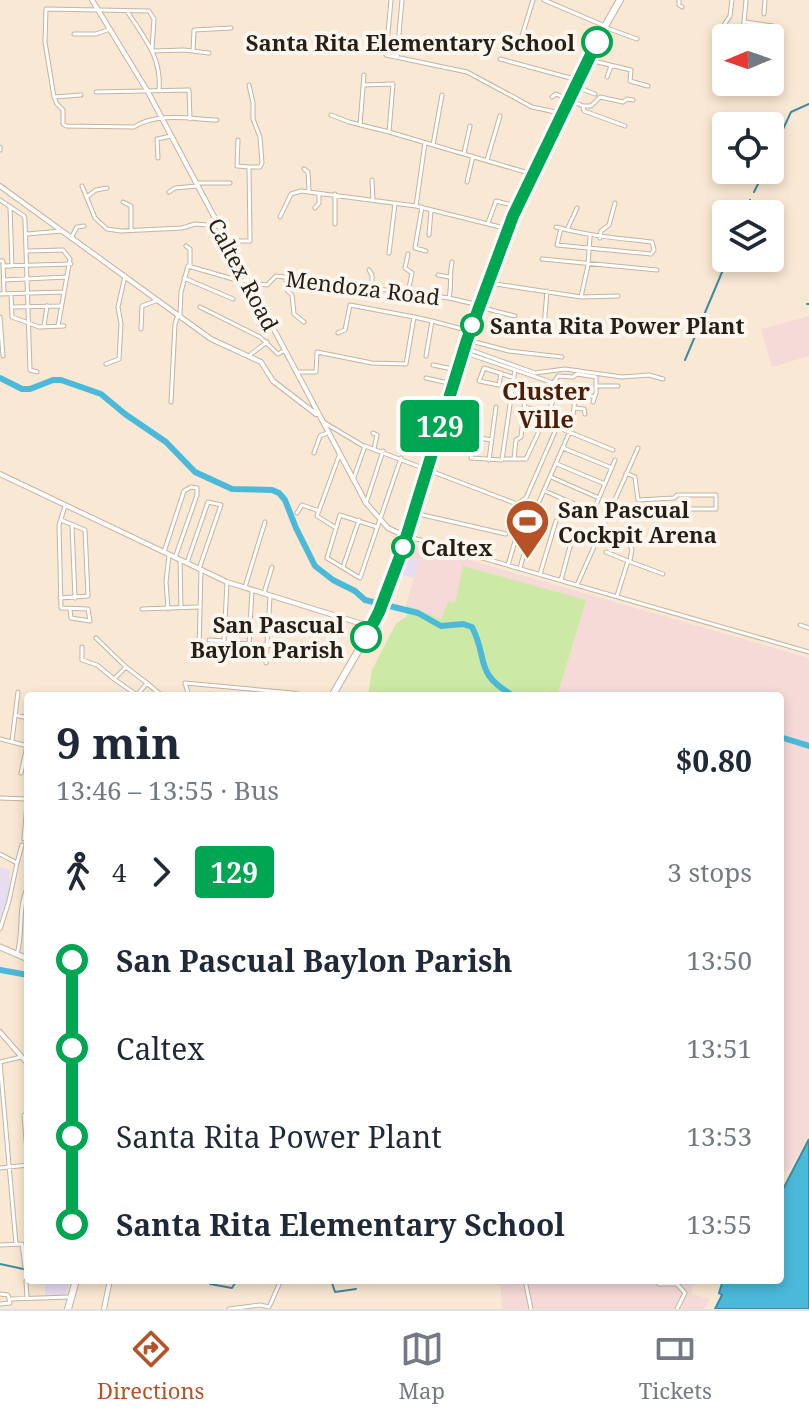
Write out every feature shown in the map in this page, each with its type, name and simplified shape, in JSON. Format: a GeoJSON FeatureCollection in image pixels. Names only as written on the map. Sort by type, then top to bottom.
{"type":"FeatureCollection","features":[{"type":"Feature","properties":{"kind":"main road"},"geometry":{"type":"LineString","coordinates":[[334,692],[385,598],[470,331],[517,206],[620,0]]}},
{"type":"Feature","properties":{"kind":"main road"},"geometry":{"type":"LineString","coordinates":[[0,947],[24,957]]}},
{"type":"Feature","properties":{"kind":"main road"},"geometry":{"type":"LineString","coordinates":[[68,1309],[75,1284]]}},
{"type":"Feature","properties":{"kind":"street","name":"Caltex Road"},"geometry":{"type":"LineString","coordinates":[[92,0],[148,92],[366,503],[388,528],[406,536]]}},
{"type":"Feature","properties":{"kind":"street"},"geometry":{"type":"LineString","coordinates":[[391,0],[388,56],[467,72],[532,107],[561,113]]}},
{"type":"Feature","properties":{"kind":"street"},"geometry":{"type":"LineString","coordinates":[[397,57],[402,0]]}},
{"type":"Feature","properties":{"kind":"street"},"geometry":{"type":"LineString","coordinates":[[521,39],[533,0]]}},
{"type":"Feature","properties":{"kind":"street"},"geometry":{"type":"LineString","coordinates":[[544,0],[637,39]]}},
{"type":"Feature","properties":{"kind":"street"},"geometry":{"type":"LineString","coordinates":[[679,0],[682,7]]}},
{"type":"Feature","properties":{"kind":"street"},"geometry":{"type":"LineString","coordinates":[[725,24],[730,16],[732,0]]}},
{"type":"Feature","properties":{"kind":"street"},"geometry":{"type":"LineString","coordinates":[[746,0],[745,22],[759,24]]}},
{"type":"Feature","properties":{"kind":"street"},"geometry":{"type":"LineString","coordinates":[[764,14],[765,0]]}},
{"type":"Feature","properties":{"kind":"street"},"geometry":{"type":"LineString","coordinates":[[152,50],[153,15],[146,10],[48,8],[44,11],[54,97],[63,110],[66,126],[136,127],[144,120],[161,118],[217,120]]}},
{"type":"Feature","properties":{"kind":"street"},"geometry":{"type":"LineString","coordinates":[[127,10],[160,69],[159,90]]}},
{"type":"Feature","properties":{"kind":"street"},"geometry":{"type":"LineString","coordinates":[[193,51],[194,30],[231,28]]}},
{"type":"Feature","properties":{"kind":"street"},"geometry":{"type":"LineString","coordinates":[[74,34],[96,34],[110,29]]}},
{"type":"Feature","properties":{"kind":"street"},"geometry":{"type":"LineString","coordinates":[[598,41],[610,45]]}},
{"type":"Feature","properties":{"kind":"street"},"geometry":{"type":"LineString","coordinates":[[152,50],[209,53]]}},
{"type":"Feature","properties":{"kind":"street"},"geometry":{"type":"LineString","coordinates":[[500,59],[558,77],[561,74],[595,94]]}},
{"type":"Feature","properties":{"kind":"street"},"geometry":{"type":"LineString","coordinates":[[588,60],[631,70],[630,81],[648,86]]}},
{"type":"Feature","properties":{"kind":"street"},"geometry":{"type":"LineString","coordinates":[[607,77],[611,66]]}},
{"type":"Feature","properties":{"kind":"street"},"geometry":{"type":"LineString","coordinates":[[360,125],[364,75]]}},
{"type":"Feature","properties":{"kind":"street"},"geometry":{"type":"LineString","coordinates":[[363,85],[393,84],[389,132]]}},
{"type":"Feature","properties":{"kind":"street"},"geometry":{"type":"LineString","coordinates":[[238,140],[237,166],[260,167],[260,137],[253,119],[249,85]]}},
{"type":"Feature","properties":{"kind":"street"},"geometry":{"type":"LineString","coordinates":[[96,92],[189,90],[190,119]]}},
{"type":"Feature","properties":{"kind":"street"},"geometry":{"type":"LineString","coordinates":[[552,97],[556,94],[583,106],[591,106],[600,97],[623,102],[633,100]]}},
{"type":"Feature","properties":{"kind":"street"},"geometry":{"type":"LineString","coordinates":[[54,97],[81,95]]}},
{"type":"Feature","properties":{"kind":"street"},"geometry":{"type":"LineString","coordinates":[[433,145],[442,95]]}},
{"type":"Feature","properties":{"kind":"street"},"geometry":{"type":"LineString","coordinates":[[583,106],[584,111],[625,126]]}},
{"type":"Feature","properties":{"kind":"street"},"geometry":{"type":"LineString","coordinates":[[331,115],[532,174]]}},
{"type":"Feature","properties":{"kind":"street"},"geometry":{"type":"LineString","coordinates":[[487,160],[500,116]]}},
{"type":"Feature","properties":{"kind":"street"},"geometry":{"type":"LineString","coordinates":[[464,153],[470,126]]}},
{"type":"Feature","properties":{"kind":"street"},"geometry":{"type":"LineString","coordinates":[[158,158],[157,139],[171,136]]}},
{"type":"Feature","properties":{"kind":"street"},"geometry":{"type":"LineString","coordinates":[[416,206],[425,143]]}},
{"type":"Feature","properties":{"kind":"street"},"geometry":{"type":"LineString","coordinates":[[467,182],[473,156]]}},
{"type":"Feature","properties":{"kind":"street"},"geometry":{"type":"LineString","coordinates":[[227,241],[250,240],[249,167]]}},
{"type":"Feature","properties":{"kind":"street"},"geometry":{"type":"LineString","coordinates":[[304,169],[308,172],[309,190]]}},
{"type":"Feature","properties":{"kind":"street"},"geometry":{"type":"LineString","coordinates":[[372,180],[373,200]]}},
{"type":"Feature","properties":{"kind":"street"},"geometry":{"type":"LineString","coordinates":[[169,192],[196,184],[230,183]]}},
{"type":"Feature","properties":{"kind":"street"},"geometry":{"type":"LineString","coordinates":[[0,186],[211,339],[261,362],[273,381],[318,416]]}},
{"type":"Feature","properties":{"kind":"street"},"geometry":{"type":"LineString","coordinates":[[82,186],[95,218],[107,229],[182,228],[195,224],[218,226]]}},
{"type":"Feature","properties":{"kind":"street"},"geometry":{"type":"LineString","coordinates":[[88,196],[96,190],[107,188]]}},
{"type":"Feature","properties":{"kind":"street"},"geometry":{"type":"LineString","coordinates":[[280,217],[291,194],[309,190],[422,207],[508,229]]}},
{"type":"Feature","properties":{"kind":"street"},"geometry":{"type":"LineString","coordinates":[[315,208],[319,203],[319,191]]}},
{"type":"Feature","properties":{"kind":"street"},"geometry":{"type":"LineString","coordinates":[[335,194],[335,224]]}},
{"type":"Feature","properties":{"kind":"street"},"geometry":{"type":"LineString","coordinates":[[0,200],[24,216],[30,370],[37,372]]}},
{"type":"Feature","properties":{"kind":"street"},"geometry":{"type":"LineString","coordinates":[[488,223],[497,200],[517,206]]}},
{"type":"Feature","properties":{"kind":"street"},"geometry":{"type":"LineString","coordinates":[[123,202],[131,206],[131,230]]}},
{"type":"Feature","properties":{"kind":"street"},"geometry":{"type":"LineString","coordinates":[[600,238],[601,231],[609,224],[615,203]]}},
{"type":"Feature","properties":{"kind":"street"},"geometry":{"type":"LineString","coordinates":[[389,253],[395,204]]}},
{"type":"Feature","properties":{"kind":"street"},"geometry":{"type":"LineString","coordinates":[[10,207],[12,266]]}},
{"type":"Feature","properties":{"kind":"street"},"geometry":{"type":"LineString","coordinates":[[422,207],[415,248],[426,251]]}},
{"type":"Feature","properties":{"kind":"street"},"geometry":{"type":"LineString","coordinates":[[567,230],[577,208]]}},
{"type":"Feature","properties":{"kind":"street"},"geometry":{"type":"LineString","coordinates":[[429,235],[431,210]]}},
{"type":"Feature","properties":{"kind":"street"},"geometry":{"type":"LineString","coordinates":[[71,238],[77,227],[84,226]]}},
{"type":"Feature","properties":{"kind":"street"},"geometry":{"type":"LineString","coordinates":[[550,243],[557,245],[589,249],[651,254],[654,250],[652,242],[590,237],[558,228],[557,245]]}},
{"type":"Feature","properties":{"kind":"street"},"geometry":{"type":"LineString","coordinates":[[27,234],[62,231]]}},
{"type":"Feature","properties":{"kind":"street"},"geometry":{"type":"LineString","coordinates":[[581,297],[590,237]]}},
{"type":"Feature","properties":{"kind":"street"},"geometry":{"type":"LineString","coordinates":[[171,402],[175,324],[186,268],[190,266],[190,249],[186,246]]}},
{"type":"Feature","properties":{"kind":"street"},"geometry":{"type":"LineString","coordinates":[[27,251],[65,250],[71,264],[58,326]]}},
{"type":"Feature","properties":{"kind":"street"},"geometry":{"type":"LineString","coordinates":[[408,254],[405,268],[412,273],[408,293]]}},
{"type":"Feature","properties":{"kind":"street"},"geometry":{"type":"LineString","coordinates":[[542,259],[657,270]]}},
{"type":"Feature","properties":{"kind":"street"},"geometry":{"type":"LineString","coordinates":[[0,261],[3,261],[2,294],[63,292]]}},
{"type":"Feature","properties":{"kind":"street"},"geometry":{"type":"LineString","coordinates":[[449,298],[452,262]]}},
{"type":"Feature","properties":{"kind":"street"},"geometry":{"type":"LineString","coordinates":[[3,266],[71,264]]}},
{"type":"Feature","properties":{"kind":"street","name":"Mendoza Road"},"geometry":{"type":"LineString","coordinates":[[190,266],[240,281],[267,285],[275,276],[449,298],[515,316]]}},
{"type":"Feature","properties":{"kind":"street"},"geometry":{"type":"LineString","coordinates":[[369,270],[372,288]]}},
{"type":"Feature","properties":{"kind":"street"},"geometry":{"type":"LineString","coordinates":[[438,275],[449,277]]}},
{"type":"Feature","properties":{"kind":"street"},"geometry":{"type":"LineString","coordinates":[[106,364],[119,359],[121,319],[118,307],[125,276]]}},
{"type":"Feature","properties":{"kind":"street"},"geometry":{"type":"LineString","coordinates":[[4,280],[67,277]]}},
{"type":"Feature","properties":{"kind":"street"},"geometry":{"type":"LineString","coordinates":[[184,278],[233,299]]}},
{"type":"Feature","properties":{"kind":"street"},"geometry":{"type":"LineString","coordinates":[[286,279],[294,314],[304,322]]}},
{"type":"Feature","properties":{"kind":"street"},"geometry":{"type":"LineString","coordinates":[[489,283],[581,297],[618,296]]}},
{"type":"Feature","properties":{"kind":"street"},"geometry":{"type":"LineString","coordinates":[[544,327],[547,291]]}},
{"type":"Feature","properties":{"kind":"street"},"geometry":{"type":"LineString","coordinates":[[11,294],[12,317],[44,326],[64,326]]}},
{"type":"Feature","properties":{"kind":"street"},"geometry":{"type":"LineString","coordinates":[[141,329],[142,306],[158,300]]}},
{"type":"Feature","properties":{"kind":"street"},"geometry":{"type":"LineString","coordinates":[[338,333],[345,330],[350,305],[470,331]]}},
{"type":"Feature","properties":{"kind":"street"},"geometry":{"type":"LineString","coordinates":[[44,326],[47,306]]}},
{"type":"Feature","properties":{"kind":"street"},"geometry":{"type":"LineString","coordinates":[[12,307],[61,306]]}},
{"type":"Feature","properties":{"kind":"street"},"geometry":{"type":"LineString","coordinates":[[200,307],[267,342],[278,354],[285,350]]}},
{"type":"Feature","properties":{"kind":"street"},"geometry":{"type":"LineString","coordinates":[[0,317],[3,356]]}},
{"type":"Feature","properties":{"kind":"street"},"geometry":{"type":"LineString","coordinates":[[297,372],[316,372],[317,352],[372,363],[406,364],[414,317]]}},
{"type":"Feature","properties":{"kind":"street"},"geometry":{"type":"LineString","coordinates":[[426,356],[432,321]]}},
{"type":"Feature","properties":{"kind":"street"},"geometry":{"type":"LineString","coordinates":[[251,354],[267,342]]}},
{"type":"Feature","properties":{"kind":"street"},"geometry":{"type":"LineString","coordinates":[[465,347],[562,357]]}},
{"type":"Feature","properties":{"kind":"street"},"geometry":{"type":"LineString","coordinates":[[465,347],[593,400],[596,377],[578,374],[573,377],[558,376],[554,383]]}},
{"type":"Feature","properties":{"kind":"street"},"geometry":{"type":"LineString","coordinates":[[465,347],[535,373],[565,369],[624,377],[649,375],[663,379]]}},
{"type":"Feature","properties":{"kind":"street"},"geometry":{"type":"LineString","coordinates":[[433,365],[457,370]]}},
{"type":"Feature","properties":{"kind":"street"},"geometry":{"type":"LineString","coordinates":[[501,373],[499,385],[479,381],[483,368],[501,373],[513,377]]}},
{"type":"Feature","properties":{"kind":"street"},"geometry":{"type":"LineString","coordinates":[[473,446],[471,457],[502,460],[515,370]]}},
{"type":"Feature","properties":{"kind":"street"},"geometry":{"type":"LineString","coordinates":[[426,378],[453,384]]}},
{"type":"Feature","properties":{"kind":"street"},"geometry":{"type":"LineString","coordinates":[[505,459],[526,459],[560,385]]}},
{"type":"Feature","properties":{"kind":"street"},"geometry":{"type":"LineString","coordinates":[[596,386],[618,386]]}},
{"type":"Feature","properties":{"kind":"street"},"geometry":{"type":"LineString","coordinates":[[573,415],[576,391]]}},
{"type":"Feature","properties":{"kind":"street"},"geometry":{"type":"LineString","coordinates":[[514,459],[516,440],[521,437],[527,392],[553,401]]}},
{"type":"Feature","properties":{"kind":"street"},"geometry":{"type":"LineString","coordinates":[[422,402],[423,405],[471,411],[475,437],[491,440]]}},
{"type":"Feature","properties":{"kind":"street"},"geometry":{"type":"LineString","coordinates":[[489,460],[496,407]]}},
{"type":"Feature","properties":{"kind":"street"},"geometry":{"type":"LineString","coordinates":[[525,407],[546,414]]}},
{"type":"Feature","properties":{"kind":"street"},"geometry":{"type":"LineString","coordinates":[[574,408],[584,409],[585,414]]}},
{"type":"Feature","properties":{"kind":"street"},"geometry":{"type":"LineString","coordinates":[[495,416],[508,417]]}},
{"type":"Feature","properties":{"kind":"street"},"geometry":{"type":"LineString","coordinates":[[321,422],[365,447],[383,451],[495,497],[521,503],[557,428],[613,450]]}},
{"type":"Feature","properties":{"kind":"street"},"geometry":{"type":"LineString","coordinates":[[520,568],[536,511],[570,431]]}},
{"type":"Feature","properties":{"kind":"street"},"geometry":{"type":"LineString","coordinates":[[314,453],[320,436],[327,433]]}},
{"type":"Feature","properties":{"kind":"street"},"geometry":{"type":"LineString","coordinates":[[373,433],[377,435],[374,449]]}},
{"type":"Feature","properties":{"kind":"street"},"geometry":{"type":"LineString","coordinates":[[437,437],[459,442]]}},
{"type":"Feature","properties":{"kind":"street"},"geometry":{"type":"LineString","coordinates":[[353,480],[365,447]]}},
{"type":"Feature","properties":{"kind":"street"},"geometry":{"type":"LineString","coordinates":[[563,448],[612,468]]}},
{"type":"Feature","properties":{"kind":"street"},"geometry":{"type":"LineString","coordinates":[[577,585],[638,448]]}},
{"type":"Feature","properties":{"kind":"street"},"geometry":{"type":"LineString","coordinates":[[366,503],[383,451]]}},
{"type":"Feature","properties":{"kind":"street"},"geometry":{"type":"LineString","coordinates":[[336,528],[317,518],[339,456]]}},
{"type":"Feature","properties":{"kind":"street"},"geometry":{"type":"LineString","coordinates":[[377,527],[341,515],[327,556],[360,578],[401,458]]}},
{"type":"Feature","properties":{"kind":"street"},"geometry":{"type":"LineString","coordinates":[[545,491],[593,512],[615,460]]}},
{"type":"Feature","properties":{"kind":"street"},"geometry":{"type":"LineString","coordinates":[[556,464],[605,484]]}},
{"type":"Feature","properties":{"kind":"street"},"geometry":{"type":"LineString","coordinates":[[626,473],[635,477],[637,500],[674,498],[677,495],[715,495],[716,508],[676,509],[674,506],[635,510]]}},
{"type":"Feature","properties":{"kind":"street"},"geometry":{"type":"LineString","coordinates":[[0,474],[227,582],[372,627]]}},
{"type":"Feature","properties":{"kind":"street"},"geometry":{"type":"LineString","coordinates":[[551,477],[599,498]]}},
{"type":"Feature","properties":{"kind":"street"},"geometry":{"type":"LineString","coordinates":[[168,609],[166,582],[184,491],[191,487],[197,488],[197,495],[172,556],[181,608]]}},
{"type":"Feature","properties":{"kind":"street"},"geometry":{"type":"LineString","coordinates":[[674,498],[674,506]]}},
{"type":"Feature","properties":{"kind":"street"},"geometry":{"type":"LineString","coordinates":[[187,563],[209,501],[221,505],[200,570],[199,650]]}},
{"type":"Feature","properties":{"kind":"street"},"geometry":{"type":"LineString","coordinates":[[297,513],[302,505],[319,511]]}},
{"type":"Feature","properties":{"kind":"street"},"geometry":{"type":"LineString","coordinates":[[67,507],[59,525],[61,609],[70,609],[88,609],[90,621],[71,618],[70,609]]}},
{"type":"Feature","properties":{"kind":"street"},"geometry":{"type":"LineString","coordinates":[[414,513],[506,534]]}},
{"type":"Feature","properties":{"kind":"street"},"geometry":{"type":"LineString","coordinates":[[60,598],[88,596],[85,530],[62,518]]}},
{"type":"Feature","properties":{"kind":"street"},"geometry":{"type":"LineString","coordinates":[[343,567],[359,520]]}},
{"type":"Feature","properties":{"kind":"street"},"geometry":{"type":"LineString","coordinates":[[540,574],[556,521]]}},
{"type":"Feature","properties":{"kind":"street"},"geometry":{"type":"LineString","coordinates":[[245,588],[265,522]]}},
{"type":"Feature","properties":{"kind":"street"},"geometry":{"type":"LineString","coordinates":[[72,525],[75,598]]}},
{"type":"Feature","properties":{"kind":"street"},"geometry":{"type":"LineString","coordinates":[[508,565],[518,531]]}},
{"type":"Feature","properties":{"kind":"street"},"geometry":{"type":"LineString","coordinates":[[617,596],[632,549],[623,535]]}},
{"type":"Feature","properties":{"kind":"street"},"geometry":{"type":"LineString","coordinates":[[406,536],[809,652]]}},
{"type":"Feature","properties":{"kind":"street"},"geometry":{"type":"LineString","coordinates":[[561,580],[571,543]]}},
{"type":"Feature","properties":{"kind":"street"},"geometry":{"type":"LineString","coordinates":[[606,552],[663,574]]}},
{"type":"Feature","properties":{"kind":"street"},"geometry":{"type":"LineString","coordinates":[[74,555],[87,554]]}},
{"type":"Feature","properties":{"kind":"street"},"geometry":{"type":"LineString","coordinates":[[266,663],[267,594],[272,567]]}},
{"type":"Feature","properties":{"kind":"street"},"geometry":{"type":"LineString","coordinates":[[224,641],[227,582]]}},
{"type":"Feature","properties":{"kind":"street"},"geometry":{"type":"LineString","coordinates":[[249,644],[252,590]]}},
{"type":"Feature","properties":{"kind":"street"},"geometry":{"type":"LineString","coordinates":[[142,609],[200,607]]}},
{"type":"Feature","properties":{"kind":"street"},"geometry":{"type":"LineString","coordinates":[[800,625],[809,628]]}},
{"type":"Feature","properties":{"kind":"street"},"geometry":{"type":"LineString","coordinates":[[96,638],[157,692]]}},
{"type":"Feature","properties":{"kind":"street"},"geometry":{"type":"LineString","coordinates":[[209,640],[318,653]]}},
{"type":"Feature","properties":{"kind":"street"},"geometry":{"type":"LineString","coordinates":[[82,647],[82,660],[97,665],[132,692]]}},
{"type":"Feature","properties":{"kind":"street"},"geometry":{"type":"LineString","coordinates":[[114,679],[126,667]]}},
{"type":"Feature","properties":{"kind":"street"},"geometry":{"type":"LineString","coordinates":[[140,692],[147,683]]}},
{"type":"Feature","properties":{"kind":"street"},"geometry":{"type":"LineString","coordinates":[[188,692],[185,683],[275,692]]}},
{"type":"Feature","properties":{"kind":"street"},"geometry":{"type":"LineString","coordinates":[[12,741],[18,692]]}},
{"type":"Feature","properties":{"kind":"street"},"geometry":{"type":"LineString","coordinates":[[15,715],[24,717]]}},
{"type":"Feature","properties":{"kind":"street"},"geometry":{"type":"LineString","coordinates":[[0,739],[24,745]]}},
{"type":"Feature","properties":{"kind":"street"},"geometry":{"type":"LineString","coordinates":[[21,773],[24,760]]}},
{"type":"Feature","properties":{"kind":"street"},"geometry":{"type":"LineString","coordinates":[[0,798],[24,799]]}},
{"type":"Feature","properties":{"kind":"street"},"geometry":{"type":"LineString","coordinates":[[0,929],[22,845]]}},
{"type":"Feature","properties":{"kind":"street"},"geometry":{"type":"LineString","coordinates":[[0,854],[17,863]]}},
{"type":"Feature","properties":{"kind":"street"},"geometry":{"type":"LineString","coordinates":[[17,954],[22,936],[24,901]]}},
{"type":"Feature","properties":{"kind":"street"},"geometry":{"type":"LineString","coordinates":[[0,1032],[24,1060]]}},
{"type":"Feature","properties":{"kind":"street"},"geometry":{"type":"LineString","coordinates":[[16,1244],[0,1062],[21,1057]]}},
{"type":"Feature","properties":{"kind":"street"},"geometry":{"type":"LineString","coordinates":[[0,1168],[24,1165]]}},
{"type":"Feature","properties":{"kind":"street"},"geometry":{"type":"LineString","coordinates":[[0,1245],[22,1244],[24,1259]]}},
{"type":"Feature","properties":{"kind":"street"},"geometry":{"type":"LineString","coordinates":[[26,1284],[27,1298]]}},
{"type":"Feature","properties":{"kind":"street"},"geometry":{"type":"LineString","coordinates":[[104,1309],[109,1284]]}},
{"type":"Feature","properties":{"kind":"street"},"geometry":{"type":"LineString","coordinates":[[229,1309],[260,1305],[269,1308],[279,1284]]}},
{"type":"Feature","properties":{"kind":"street"},"geometry":{"type":"LineString","coordinates":[[526,1284],[531,1309]]}},
{"type":"Feature","properties":{"kind":"street"},"geometry":{"type":"LineString","coordinates":[[677,1284],[685,1293],[677,1309]]}},
{"type":"Feature","properties":{"kind":"street"},"geometry":{"type":"LineString","coordinates":[[0,1294],[10,1299],[71,1297]]}},
{"type":"Feature","properties":{"kind":"street"},"geometry":{"type":"LineString","coordinates":[[0,1304],[9,1304],[10,1299]]}},
{"type":"Feature","properties":{"kind":"shaded area"},"geometry":{"type":"Polygon","coordinates":[[[809,316],[809,356],[772,367],[761,329],[809,316]]]}},
{"type":"Feature","properties":{"kind":"shaded area"},"geometry":{"type":"Polygon","coordinates":[[[407,542],[809,658],[809,1135],[790,1169],[784,1173],[784,692],[369,692],[372,670],[396,624],[407,616],[406,605],[419,560],[403,556],[407,542]]]}},
{"type":"Feature","properties":{"kind":"shaded area"},"geometry":{"type":"Polygon","coordinates":[[[403,556],[419,560],[414,578],[397,575],[403,556]]]}},
{"type":"Feature","properties":{"kind":"shaded area"},"geometry":{"type":"Polygon","coordinates":[[[0,866],[10,870],[9,900],[0,918],[0,866]]]}},
{"type":"Feature","properties":{"kind":"shaded area"},"geometry":{"type":"Polygon","coordinates":[[[45,1284],[69,1284],[66,1295],[45,1295],[45,1284]]]}},
{"type":"Feature","properties":{"kind":"shaded area"},"geometry":{"type":"Polygon","coordinates":[[[500,1284],[691,1284],[692,1294],[710,1299],[705,1309],[502,1309],[500,1284]]]}},
{"type":"Feature","properties":{"kind":"green space"},"geometry":{"type":"Polygon","coordinates":[[[463,566],[586,600],[558,692],[369,692],[372,670],[396,624],[407,616],[406,605],[441,619],[448,602],[455,603],[463,566]]]}},
{"type":"Feature","properties":{"kind":"water"},"geometry":{"type":"Polygon","coordinates":[[[809,1139],[809,1309],[715,1309],[722,1295],[719,1293],[722,1284],[784,1284],[784,1187],[809,1139]]]}},
{"type":"Feature","properties":{"kind":"waterway"},"geometry":{"type":"LineString","coordinates":[[784,127],[791,112],[809,104]]}},
{"type":"Feature","properties":{"kind":"waterway"},"geometry":{"type":"LineString","coordinates":[[754,192],[758,184]]}},
{"type":"Feature","properties":{"kind":"waterway"},"geometry":{"type":"LineString","coordinates":[[685,360],[722,272]]}},
{"type":"Feature","properties":{"kind":"waterway"},"geometry":{"type":"LineString","coordinates":[[0,378],[22,389],[61,380],[101,394],[166,442],[195,472],[232,489],[279,493],[315,566],[365,600],[418,613],[441,626],[463,624],[472,627],[487,673],[508,692]]}},
{"type":"Feature","properties":{"kind":"waterway"},"geometry":{"type":"LineString","coordinates":[[784,738],[809,746]]}},
{"type":"Feature","properties":{"kind":"waterway"},"geometry":{"type":"LineString","coordinates":[[0,970],[24,974]]}},
{"type":"Feature","properties":{"kind":"waterway"},"geometry":{"type":"LineString","coordinates":[[0,1264],[24,1269]]}},
{"type":"Feature","properties":{"kind":"waterway"},"geometry":{"type":"LineString","coordinates":[[210,1284],[232,1288],[234,1284]]}},
{"type":"Feature","properties":{"kind":"waterway"},"geometry":{"type":"LineString","coordinates":[[332,1284],[335,1292],[356,1289]]}},
{"type":"Feature","properties":{"kind":"bus line","name":"129"},"geometry":{"type":"LineString","coordinates":[[366,637],[401,554],[467,340],[513,216],[597,42]]}},
{"type":"Feature","properties":{"kind":"place","name":"Santa Rita Elementary School"},"geometry":{"type":"Point","coordinates":[597,42]}},
{"type":"Feature","properties":{"kind":"place","name":"Santa Rita Power Plant"},"geometry":{"type":"Point","coordinates":[472,325]}},
{"type":"Feature","properties":{"kind":"place","name":"Caltex"},"geometry":{"type":"Point","coordinates":[403,547]}},
{"type":"Feature","properties":{"kind":"place","name":"San Pascual Cockpit Arena"},"geometry":{"type":"Point","coordinates":[527,561]}},
{"type":"Feature","properties":{"kind":"place","name":"San Pascual Baylon Parish"},"geometry":{"type":"Point","coordinates":[366,637]}},
{"type":"Feature","properties":{"kind":"district","name":"Cluster Ville"},"geometry":{"type":"Point","coordinates":[546,404]}}]}
